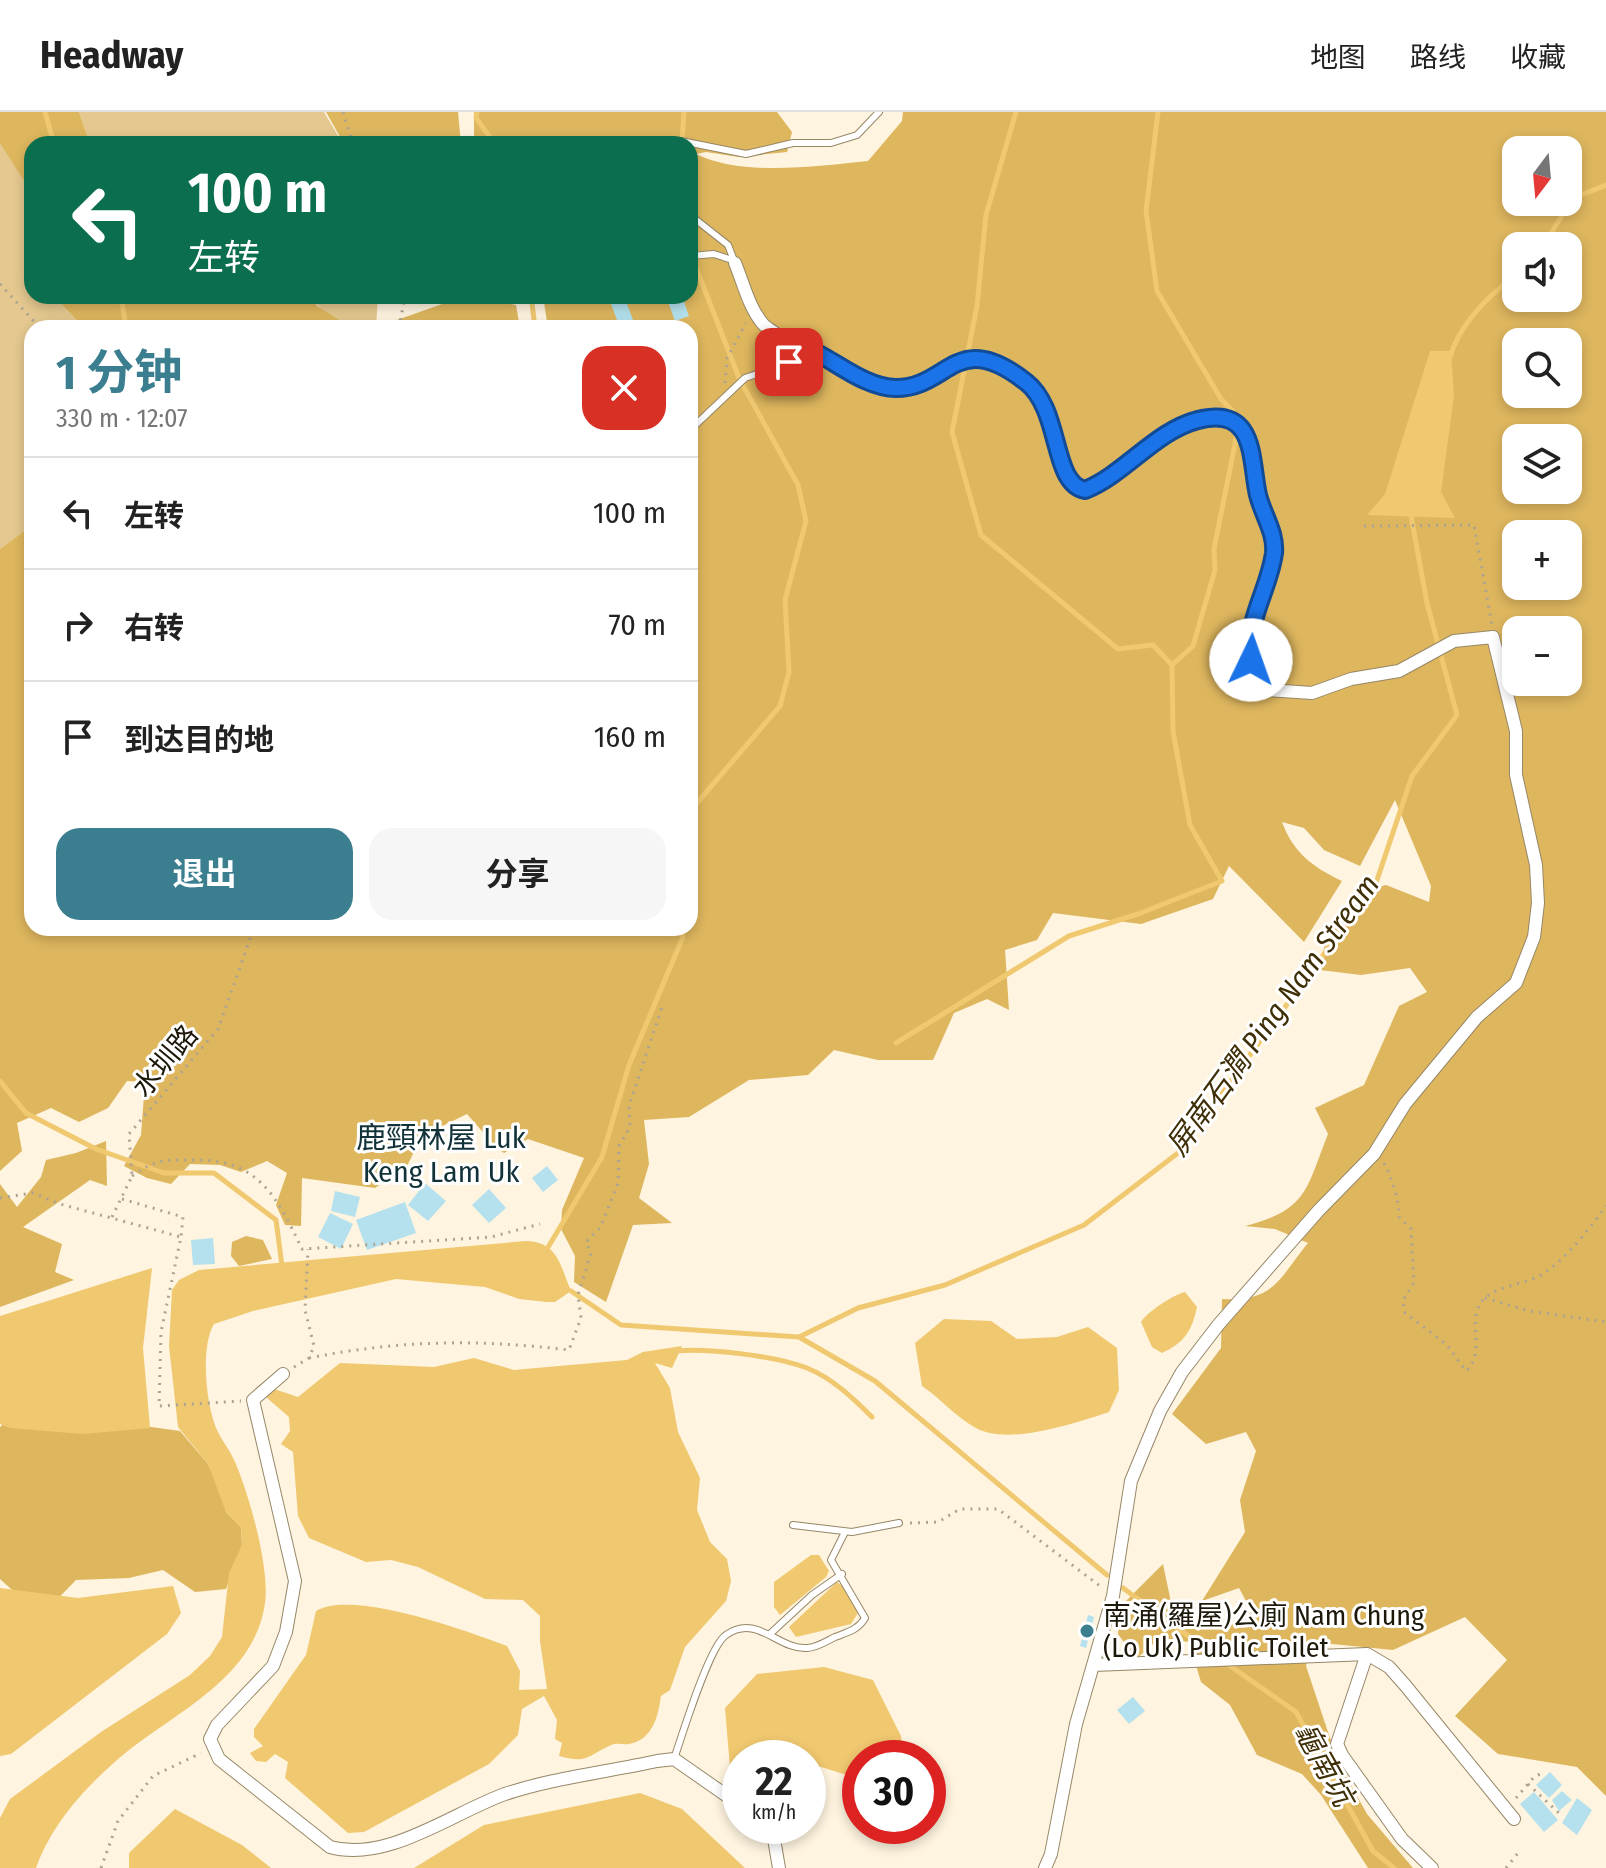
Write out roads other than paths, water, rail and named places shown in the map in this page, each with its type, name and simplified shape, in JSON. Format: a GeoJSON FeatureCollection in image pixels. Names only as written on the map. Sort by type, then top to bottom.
{"type":"FeatureCollection","features":[{"type":"Feature","properties":{"kind":"street"},"geometry":{"type":"LineString","coordinates":[[735,263],[754,309],[772,332],[860,377],[893,388],[920,383],[961,359],[978,360],[1008,370],[1025,381],[1041,398],[1051,418],[1065,475],[1070,484],[1081,490],[1096,484],[1192,422],[1217,418],[1237,427],[1252,445],[1258,493],[1274,541],[1271,565],[1254,618],[1250,644],[1256,674],[1268,690],[1312,693],[1351,679],[1399,671],[1454,641],[1493,637],[1516,731],[1516,775],[1536,865],[1538,903],[1534,937],[1516,983],[1477,1017],[1405,1104],[1374,1154],[1319,1210],[1219,1324],[1182,1372],[1160,1411],[1131,1481],[1113,1596],[1076,1724],[1051,1854],[1045,1868]]}},
{"type":"Feature","properties":{"kind":"street"},"geometry":{"type":"LineString","coordinates":[[283,1374],[253,1400],[295,1581],[286,1632],[273,1666],[217,1725],[210,1739],[219,1759],[330,1847],[346,1851],[374,1850],[506,1794],[674,1759],[722,1792]]}},
{"type":"Feature","properties":{"kind":"street"},"geometry":{"type":"LineString","coordinates":[[1094,1665],[1367,1654],[1389,1667],[1405,1685],[1510,1815]]}},
{"type":"Feature","properties":{"kind":"street"},"geometry":{"type":"LineString","coordinates":[[1367,1654],[1337,1744],[1402,1839],[1432,1868]]}},
{"type":"Feature","properties":{"kind":"street"},"geometry":{"type":"LineString","coordinates":[[775,1844],[779,1868]]}},
{"type":"Feature","properties":{"kind":"lane"},"geometry":{"type":"LineString","coordinates":[[698,144],[746,154],[793,143],[831,143],[857,135],[879,112]]}},
{"type":"Feature","properties":{"kind":"lane"},"geometry":{"type":"LineString","coordinates":[[698,221],[728,245],[735,263]]}},
{"type":"Feature","properties":{"kind":"lane"},"geometry":{"type":"LineString","coordinates":[[698,255],[714,254],[735,263]]}},
{"type":"Feature","properties":{"kind":"lane"},"geometry":{"type":"LineString","coordinates":[[698,423],[745,378],[817,353]]}},
{"type":"Feature","properties":{"kind":"lane"},"geometry":{"type":"LineString","coordinates":[[793,1525],[845,1532],[899,1523]]}},
{"type":"Feature","properties":{"kind":"lane"},"geometry":{"type":"LineString","coordinates":[[674,1759],[709,1663],[724,1635],[740,1629],[771,1633],[792,1647],[808,1648],[860,1628],[865,1618],[842,1574],[831,1560],[845,1532]]}},
{"type":"Feature","properties":{"kind":"lane"},"geometry":{"type":"LineString","coordinates":[[771,1633],[812,1595],[842,1574]]}},
{"type":"Feature","properties":{"kind":"waterway"},"geometry":{"type":"LineString","coordinates":[[45,112],[52,136]]}},
{"type":"Feature","properties":{"kind":"waterway"},"geometry":{"type":"LineString","coordinates":[[477,112],[476,118],[489,136]]}},
{"type":"Feature","properties":{"kind":"waterway"},"geometry":{"type":"LineString","coordinates":[[682,136],[684,112]]}},
{"type":"Feature","properties":{"kind":"waterway"},"geometry":{"type":"LineString","coordinates":[[896,1043],[1069,936],[1138,914],[1222,881],[1190,825],[1173,731],[1172,665],[1153,645],[1118,649],[981,535],[952,432],[977,306],[986,215],[1016,112]]}},
{"type":"Feature","properties":{"kind":"waterway"},"geometry":{"type":"LineString","coordinates":[[1158,112],[1146,211],[1157,291],[1221,399],[1240,419],[1214,549],[1215,570],[1193,646],[1172,665]]}},
{"type":"Feature","properties":{"kind":"waterway","name":"屏南石澗 Ping Nam Stream"},"geometry":{"type":"LineString","coordinates":[[1552,232],[1573,198],[1606,185]]}},
{"type":"Feature","properties":{"kind":"waterway"},"geometry":{"type":"LineString","coordinates":[[698,273],[739,378],[798,485],[806,521],[785,600],[789,672],[780,706],[698,802]]}},
{"type":"Feature","properties":{"kind":"waterway","name":"屏南石澗 Ping Nam Stream"},"geometry":{"type":"LineString","coordinates":[[1450,357],[1476,311],[1502,286]]}},
{"type":"Feature","properties":{"kind":"waterway"},"geometry":{"type":"LineString","coordinates":[[122,304],[125,320]]}},
{"type":"Feature","properties":{"kind":"waterway"},"geometry":{"type":"LineString","coordinates":[[532,304],[534,320]]}},
{"type":"Feature","properties":{"kind":"waterway","name":"屏南石澗 Ping Nam Stream"},"geometry":{"type":"LineString","coordinates":[[571,1291],[621,1325],[799,1337],[858,1308],[945,1285],[1084,1225],[1178,1153],[1376,883],[1412,776],[1457,715],[1427,603],[1410,510]]}},
{"type":"Feature","properties":{"kind":"waterway"},"geometry":{"type":"LineString","coordinates":[[547,1249],[602,1157],[629,1065],[683,936]]}},
{"type":"Feature","properties":{"kind":"waterway"},"geometry":{"type":"LineString","coordinates":[[0,1081],[26,1113],[96,1149],[164,1173],[214,1173],[276,1220],[282,1266]]}},
{"type":"Feature","properties":{"kind":"waterway","name":"龜南坑"},"geometry":{"type":"LineString","coordinates":[[799,1337],[875,1381],[1107,1575]]}},
{"type":"Feature","properties":{"kind":"waterway"},"geometry":{"type":"LineString","coordinates":[[676,1351],[742,1354],[807,1368],[834,1383],[872,1417]]}},
{"type":"Feature","properties":{"kind":"waterway","name":"龜南坑"},"geometry":{"type":"LineString","coordinates":[[1123,1588],[1218,1658]]}},
{"type":"Feature","properties":{"kind":"waterway","name":"龜南坑"},"geometry":{"type":"LineString","coordinates":[[1226,1663],[1296,1712],[1373,1851],[1394,1868]]}},
{"type":"Feature","properties":{"kind":"place","name":"南涌(羅屋)公廁 Nam Chung (Lo Uk) Public Toilet"},"geometry":{"type":"Point","coordinates":[1087,1631]}},
{"type":"Feature","properties":{"kind":"district","name":"鹿頸林屋 Luk Keng Lam Uk"},"geometry":{"type":"Point","coordinates":[441,1155]}}]}
